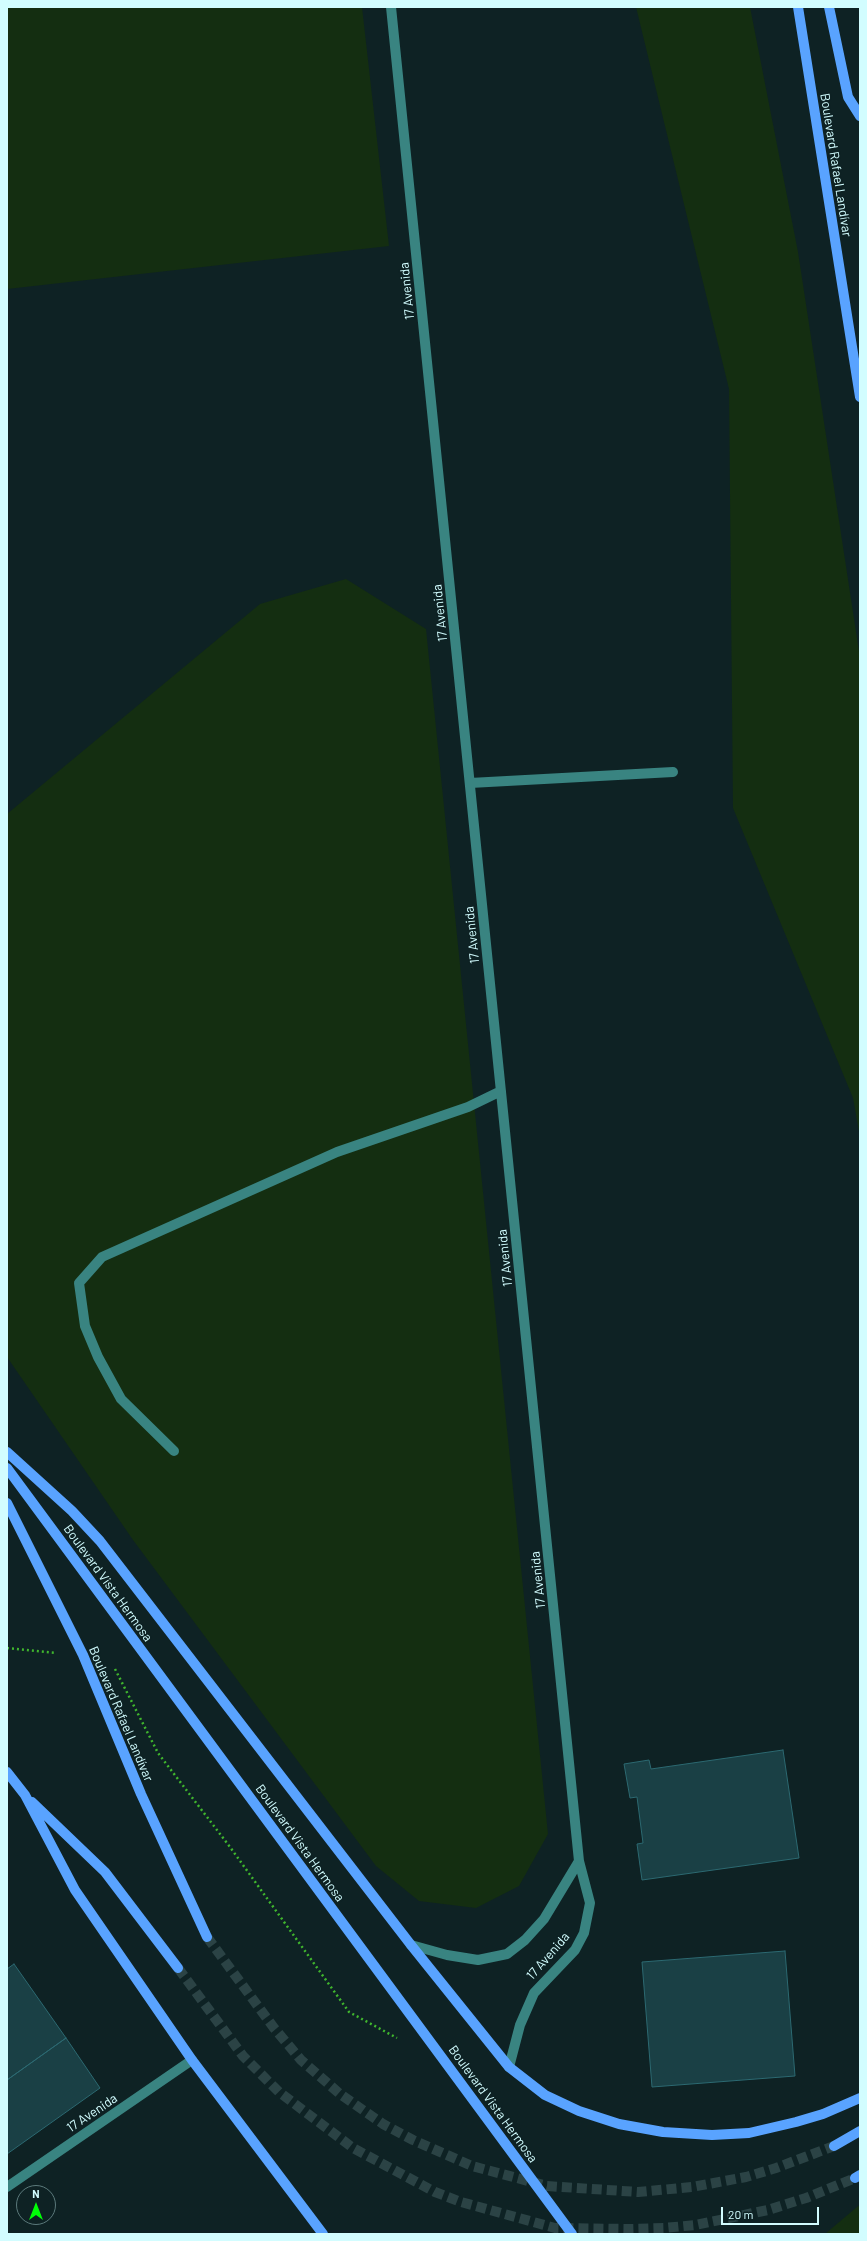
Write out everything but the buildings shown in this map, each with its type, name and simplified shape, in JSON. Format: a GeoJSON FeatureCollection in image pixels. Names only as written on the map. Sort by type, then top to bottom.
{"type":"FeatureCollection","features":[{"type":"Feature","properties":{"kind":"main road","name":"Boulevard Rafael Landívar"},"geometry":{"type":"LineString","coordinates":[[798,7],[860,397]]}},
{"type":"Feature","properties":{"kind":"main road"},"geometry":{"type":"LineString","coordinates":[[829,7],[848,97],[860,116]]}},
{"type":"Feature","properties":{"kind":"main road"},"geometry":{"type":"LineString","coordinates":[[7,1452],[72,1511],[100,1541],[412,1945],[509,2067],[545,2095],[579,2112],[619,2124],[663,2132],[712,2135],[749,2133],[816,2116],[860,2098]]}},
{"type":"Feature","properties":{"kind":"main road","name":"Boulevard Vista Hermosa"},"geometry":{"type":"LineString","coordinates":[[7,1468],[497,2130],[572,2234]]}},
{"type":"Feature","properties":{"kind":"main road","name":"Boulevard Rafael Landívar"},"geometry":{"type":"LineString","coordinates":[[7,1503],[83,1655],[141,1794],[207,1937]]}},
{"type":"Feature","properties":{"kind":"main road"},"geometry":{"type":"LineString","coordinates":[[7,1772],[25,1795],[105,1872],[178,1968]]}},
{"type":"Feature","properties":{"kind":"main road"},"geometry":{"type":"LineString","coordinates":[[25,1795],[75,1890],[192,2060],[323,2234]]}},
{"type":"Feature","properties":{"kind":"main road"},"geometry":{"type":"LineString","coordinates":[[834,2146],[860,2131]]}},
{"type":"Feature","properties":{"kind":"street","name":"17 Avenida"},"geometry":{"type":"LineString","coordinates":[[391,7],[579,1861],[590,1903],[584,1934],[575,1950],[534,1993],[520,2025],[509,2067]]}},
{"type":"Feature","properties":{"kind":"street"},"geometry":{"type":"LineString","coordinates":[[470,783],[672,772]]}},
{"type":"Feature","properties":{"kind":"street"},"geometry":{"type":"LineString","coordinates":[[174,1451],[121,1399],[98,1357],[86,1326],[79,1283],[102,1257],[337,1152],[468,1107],[501,1091]]}},
{"type":"Feature","properties":{"kind":"street"},"geometry":{"type":"LineString","coordinates":[[412,1945],[447,1955],[478,1960],[507,1954],[525,1940],[544,1919],[579,1861]]}},
{"type":"Feature","properties":{"kind":"street","name":"17 Avenida"},"geometry":{"type":"LineString","coordinates":[[7,2187],[192,2060]]}},
{"type":"Feature","properties":{"kind":"path"},"geometry":{"type":"LineString","coordinates":[[7,1648],[94,1656],[104,1660],[119,1675],[158,1753],[230,1847],[349,2012],[403,2041]]}},
{"type":"Feature","properties":{"kind":"green space"},"geometry":{"type":"Polygon","coordinates":[[[7,7],[362,7],[389,246],[7,289],[7,7]]]}},
{"type":"Feature","properties":{"kind":"green space"},"geometry":{"type":"Polygon","coordinates":[[[636,7],[750,7],[798,252],[860,658],[860,1137],[853,1098],[733,808],[729,389],[636,7]]]}},
{"type":"Feature","properties":{"kind":"green space"},"geometry":{"type":"Polygon","coordinates":[[[346,579],[426,629],[548,1834],[519,1886],[476,1908],[419,1901],[376,1866],[133,1540],[7,1357],[7,814],[260,604],[346,579]]]}},
{"type":"Feature","properties":{"kind":"green space"},"geometry":{"type":"Polygon","coordinates":[[[860,2205],[860,2234],[825,2234],[857,2207],[860,2205]]]}},
{"type":"Feature","properties":{"kind":"tunnel"},"geometry":{"type":"LineString","coordinates":[[207,1937],[274,2028],[301,2060],[340,2094],[383,2124],[413,2140],[472,2166],[547,2186],[638,2192],[692,2187],[746,2177],[776,2168],[834,2146]]}},
{"type":"Feature","properties":{"kind":"tunnel"},"geometry":{"type":"LineString","coordinates":[[178,1968],[243,2056],[279,2092],[353,2148],[435,2192],[461,2202],[555,2228],[664,2228],[695,2225],[768,2210],[806,2198],[855,2178]]}}]}
